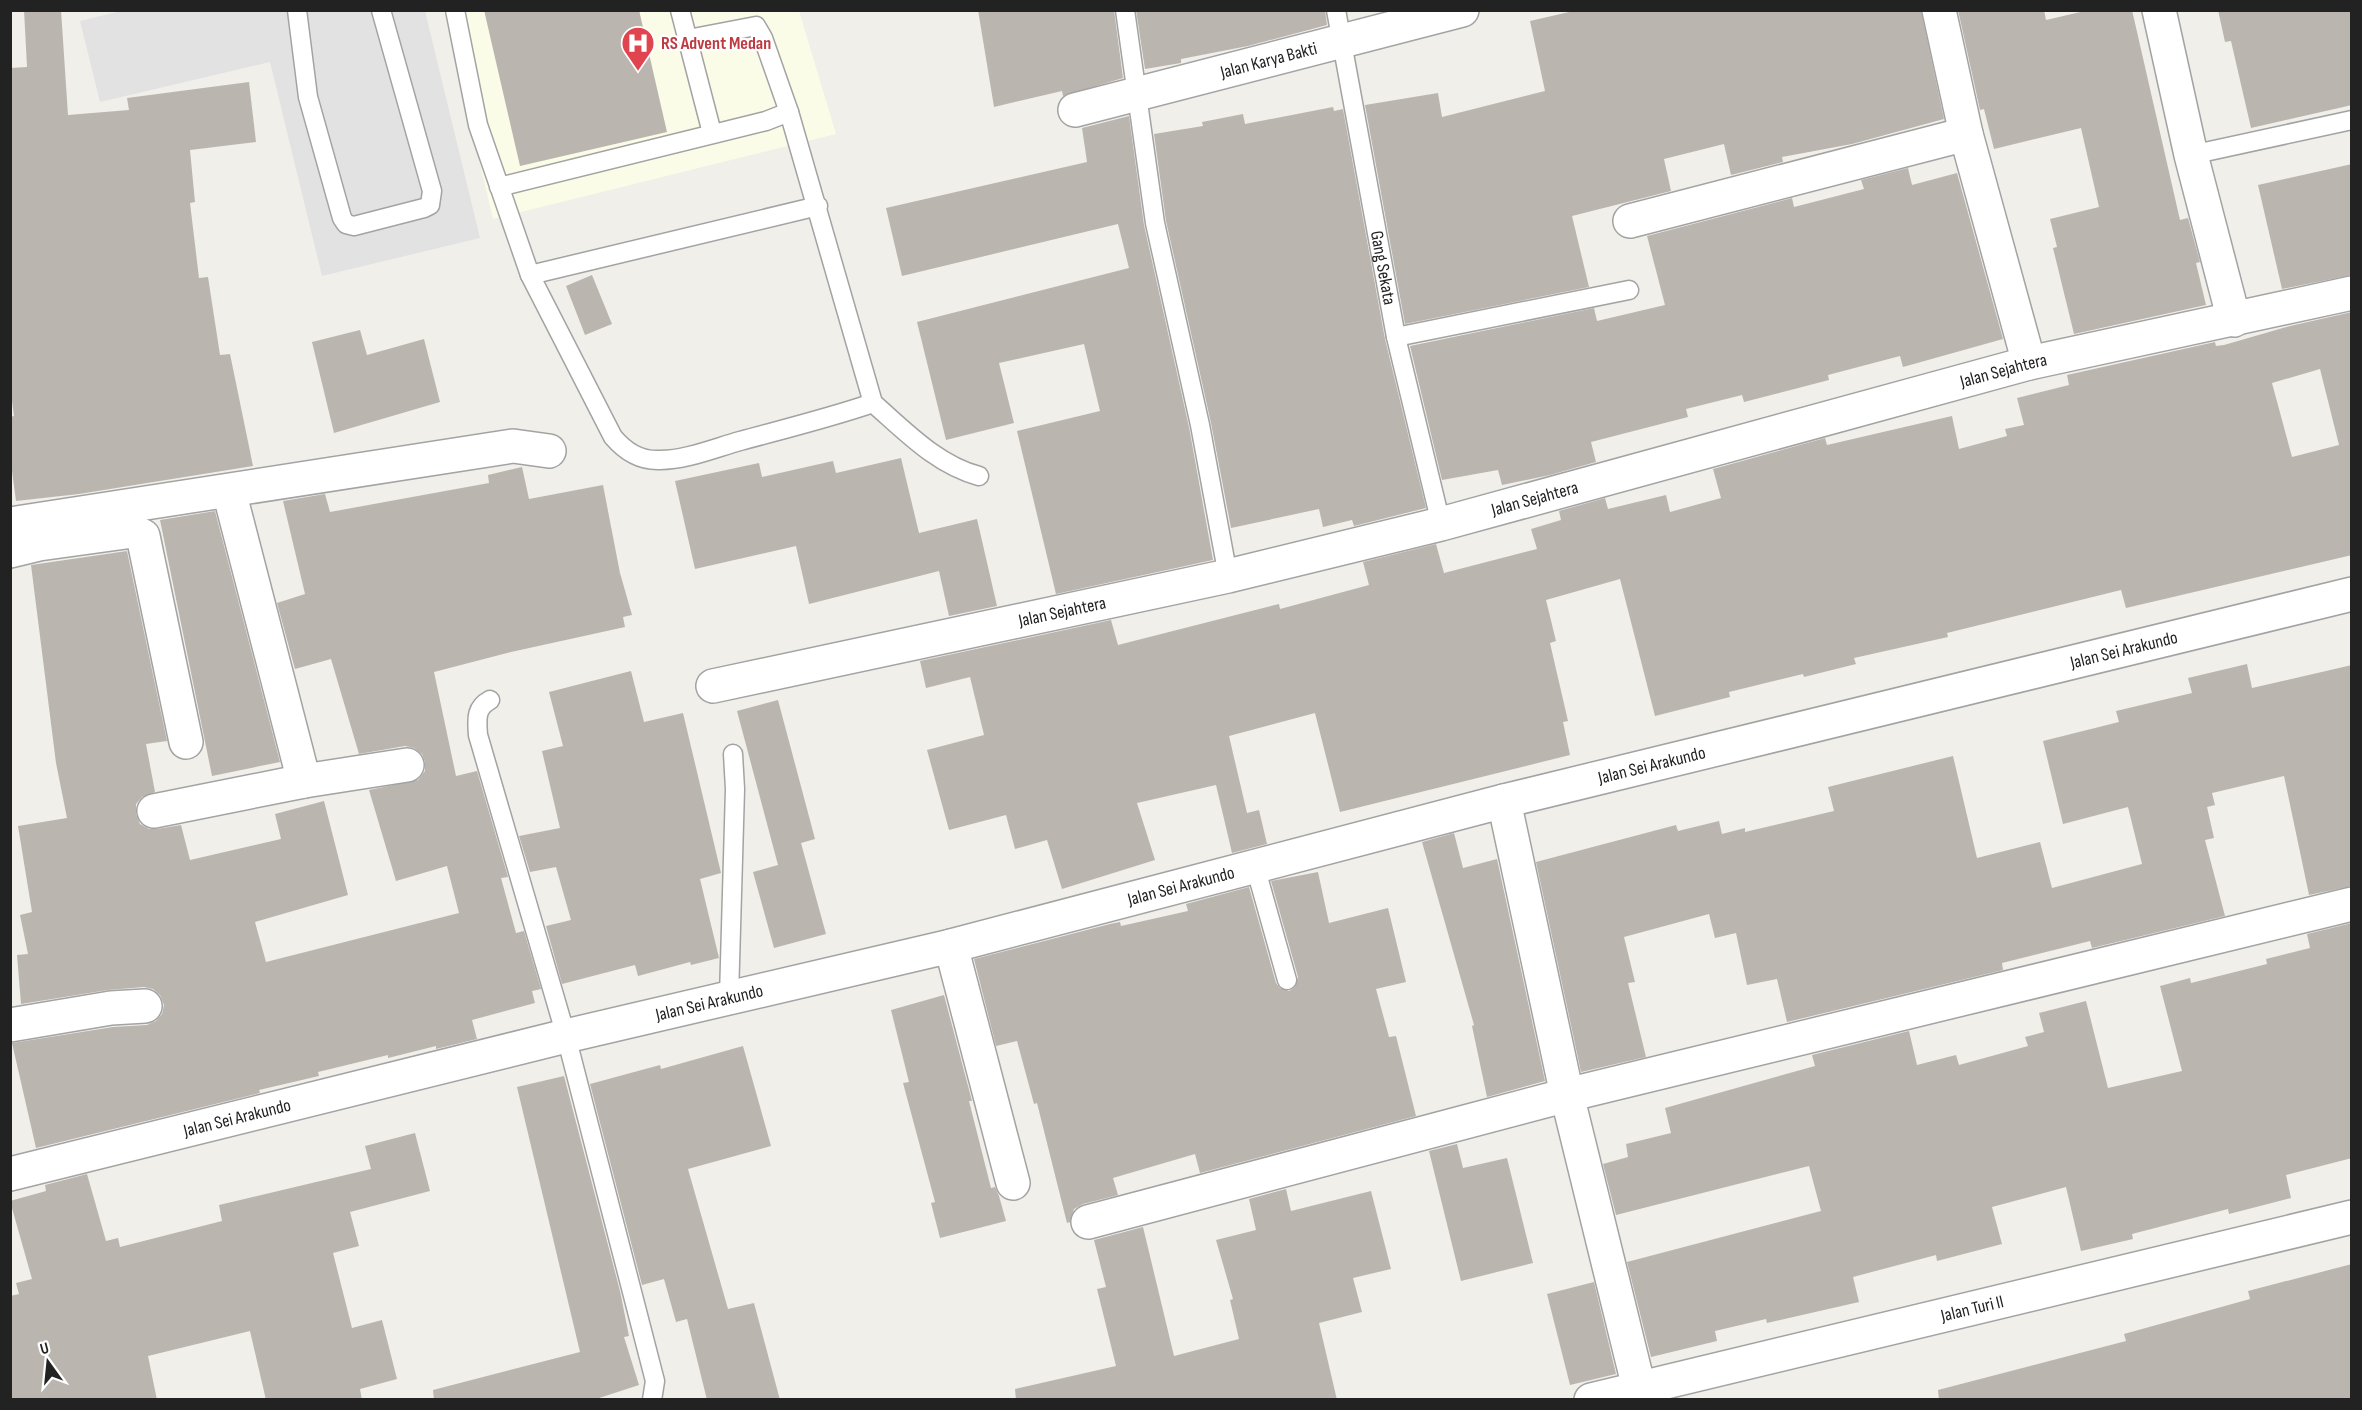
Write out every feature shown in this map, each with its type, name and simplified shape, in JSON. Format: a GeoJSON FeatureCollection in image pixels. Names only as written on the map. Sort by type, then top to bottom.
{"type":"FeatureCollection","features":[{"type":"Feature","properties":{"kind":"street","name":"Jalan Karya Bakti"},"geometry":{"type":"LineString","coordinates":[[1075,110],[1138,93],[1338,26],[1462,10]]}},
{"type":"Feature","properties":{"kind":"street"},"geometry":{"type":"LineString","coordinates":[[1939,10],[1966,134],[2029,363]]}},
{"type":"Feature","properties":{"kind":"street"},"geometry":{"type":"LineString","coordinates":[[2159,10],[2191,155],[2234,320]]}},
{"type":"Feature","properties":{"kind":"street"},"geometry":{"type":"LineString","coordinates":[[1630,220],[1966,134]]}},
{"type":"Feature","properties":{"kind":"street","name":"Jalan Sejahtera"},"geometry":{"type":"LineString","coordinates":[[713,686],[1228,576],[1441,524],[2029,363],[2352,293]]}},
{"type":"Feature","properties":{"kind":"street"},"geometry":{"type":"LineString","coordinates":[[10,524],[513,446],[549,451]]}},
{"type":"Feature","properties":{"kind":"street"},"geometry":{"type":"LineString","coordinates":[[229,491],[304,781]]}},
{"type":"Feature","properties":{"kind":"street"},"geometry":{"type":"LineString","coordinates":[[10,551],[39,544],[133,531],[143,536],[186,742]]}},
{"type":"Feature","properties":{"kind":"street","name":"Jalan Sei Arakundo"},"geometry":{"type":"LineString","coordinates":[[10,1174],[566,1036],[951,946],[1504,801],[2352,594]]}},
{"type":"Feature","properties":{"kind":"street"},"geometry":{"type":"LineString","coordinates":[[154,811],[304,781],[407,765]]}},
{"type":"Feature","properties":{"kind":"street"},"geometry":{"type":"LineString","coordinates":[[1504,801],[1568,1095],[1639,1388]]}},
{"type":"Feature","properties":{"kind":"street"},"geometry":{"type":"LineString","coordinates":[[1088,1222],[1568,1095],[2352,904]]}},
{"type":"Feature","properties":{"kind":"street"},"geometry":{"type":"LineString","coordinates":[[951,946],[1013,1182]]}},
{"type":"Feature","properties":{"kind":"street"},"geometry":{"type":"LineString","coordinates":[[10,1025],[111,1008],[145,1006]]}},
{"type":"Feature","properties":{"kind":"street","name":"Jalan Turi II"},"geometry":{"type":"LineString","coordinates":[[1591,1400],[2352,1217]]}},
{"type":"Feature","properties":{"kind":"lane"},"geometry":{"type":"LineString","coordinates":[[297,10],[308,97],[342,218],[346,224],[354,226],[424,208],[430,205],[432,199],[432,190],[381,10]]}},
{"type":"Feature","properties":{"kind":"lane"},"geometry":{"type":"LineString","coordinates":[[455,10],[473,104],[498,187],[530,275],[613,436],[623,448],[635,456],[659,461],[838,415],[873,403]]}},
{"type":"Feature","properties":{"kind":"lane"},"geometry":{"type":"LineString","coordinates":[[680,10],[712,133]]}},
{"type":"Feature","properties":{"kind":"lane"},"geometry":{"type":"LineString","coordinates":[[1125,10],[1155,223],[1200,425],[1228,576]]}},
{"type":"Feature","properties":{"kind":"lane"},"geometry":{"type":"LineString","coordinates":[[688,39],[756,26],[763,38],[789,112],[873,403],[921,445],[959,471],[979,476]]}},
{"type":"Feature","properties":{"kind":"lane","name":"Gang Sekata"},"geometry":{"type":"LineString","coordinates":[[1338,26],[1396,337],[1441,524]]}},
{"type":"Feature","properties":{"kind":"lane"},"geometry":{"type":"LineString","coordinates":[[498,187],[789,112]]}},
{"type":"Feature","properties":{"kind":"lane"},"geometry":{"type":"LineString","coordinates":[[2191,155],[2352,120]]}},
{"type":"Feature","properties":{"kind":"lane"},"geometry":{"type":"LineString","coordinates":[[530,275],[818,206]]}},
{"type":"Feature","properties":{"kind":"lane"},"geometry":{"type":"LineString","coordinates":[[1396,337],[1629,290]]}},
{"type":"Feature","properties":{"kind":"lane"},"geometry":{"type":"LineString","coordinates":[[490,700],[481,706],[476,716],[478,735],[566,1036],[655,1381],[652,1400]]}},
{"type":"Feature","properties":{"kind":"lane"},"geometry":{"type":"LineString","coordinates":[[729,997],[735,789],[733,754]]}},
{"type":"Feature","properties":{"kind":"lane"},"geometry":{"type":"LineString","coordinates":[[1255,866],[1287,980]]}},
{"type":"Feature","properties":{"kind":"shaded area"},"geometry":{"type":"Polygon","coordinates":[[[125,10],[425,11],[480,238],[322,276],[270,62],[100,102],[80,21],[125,10]]]}},
{"type":"Feature","properties":{"kind":"shaded area","name":"RS Advent Medan"},"geometry":{"type":"Polygon","coordinates":[[[444,11],[799,11],[836,134],[493,219],[444,11]]]}},
{"type":"Feature","properties":{"kind":"building"},"geometry":{"type":"Polygon","coordinates":[[[24,10],[61,10],[68,115],[129,110],[127,98],[249,82],[256,142],[190,150],[195,202],[190,203],[199,278],[208,277],[220,355],[230,354],[253,466],[79,494],[16,501],[10,456],[10,417],[14,416],[10,386],[10,68],[27,67],[24,10]]]}},
{"type":"Feature","properties":{"kind":"building"},"geometry":{"type":"Polygon","coordinates":[[[484,10],[639,10],[667,132],[520,166],[484,10]]]}},
{"type":"Feature","properties":{"kind":"building"},"geometry":{"type":"Polygon","coordinates":[[[978,10],[1114,10],[1123,78],[1063,96],[1062,91],[994,107],[978,10]]]}},
{"type":"Feature","properties":{"kind":"building"},"geometry":{"type":"Polygon","coordinates":[[[1136,10],[1325,10],[1327,25],[1248,46],[1181,59],[1181,63],[1145,69],[1136,10]]]}},
{"type":"Feature","properties":{"kind":"building"},"geometry":{"type":"Polygon","coordinates":[[[1578,10],[1921,10],[1944,119],[1852,144],[1782,157],[1783,162],[1731,175],[1724,144],[1664,159],[1671,191],[1572,216],[1589,287],[1405,324],[1365,105],[1438,93],[1442,117],[1545,91],[1530,21],[1578,10]]]}},
{"type":"Feature","properties":{"kind":"building"},"geometry":{"type":"Polygon","coordinates":[[[1958,10],[2044,10],[2046,20],[2089,10],[2132,10],[2180,220],[2188,218],[2200,262],[2196,263],[2206,305],[2074,334],[2053,248],[2057,247],[2050,219],[2099,207],[2081,128],[1994,149],[1984,109],[1980,110],[1958,10]]]}},
{"type":"Feature","properties":{"kind":"building"},"geometry":{"type":"Polygon","coordinates":[[[2218,10],[2352,10],[2352,105],[2251,128],[2231,41],[2225,42],[2218,10]]]}},
{"type":"Feature","properties":{"kind":"building"},"geometry":{"type":"Polygon","coordinates":[[[1333,107],[1334,111],[1343,109],[1385,339],[1426,508],[1354,526],[1352,520],[1323,527],[1319,509],[1231,528],[1211,423],[1166,221],[1154,134],[1203,126],[1202,122],[1243,114],[1245,124],[1333,107]]]}},
{"type":"Feature","properties":{"kind":"building"},"geometry":{"type":"Polygon","coordinates":[[[1129,116],[1144,225],[1189,427],[1213,560],[1056,594],[1017,431],[1100,411],[1084,344],[999,363],[1014,423],[946,440],[917,322],[1129,268],[1118,224],[902,276],[886,208],[1087,162],[1082,128],[1129,116]]]}},
{"type":"Feature","properties":{"kind":"building"},"geometry":{"type":"Polygon","coordinates":[[[2352,164],[2352,275],[2282,289],[2258,185],[2352,164]]]}},
{"type":"Feature","properties":{"kind":"building"},"geometry":{"type":"Polygon","coordinates":[[[1908,168],[1912,185],[1957,173],[2003,339],[1903,367],[1900,356],[1828,375],[1829,380],[1744,402],[1742,395],[1686,409],[1688,417],[1591,442],[1596,462],[1550,475],[1502,485],[1498,470],[1442,480],[1410,346],[1594,308],[1597,321],[1665,305],[1647,236],[1792,198],[1794,207],[1864,189],[1861,180],[1908,168]]]}},
{"type":"Feature","properties":{"kind":"building"},"geometry":{"type":"Polygon","coordinates":[[[592,275],[612,324],[585,335],[566,286],[592,275]]]}},
{"type":"Feature","properties":{"kind":"building"},"geometry":{"type":"Polygon","coordinates":[[[2352,312],[2352,555],[2126,608],[2121,590],[1947,633],[1948,637],[1854,658],[1856,664],[1729,692],[1730,697],[1655,716],[1620,579],[1546,600],[1556,641],[1550,643],[1568,721],[1563,722],[1570,755],[1340,812],[1315,713],[1229,736],[1247,813],[1259,810],[1267,844],[1232,853],[1216,785],[1137,803],[1155,860],[1062,889],[1047,840],[1015,849],[1006,815],[949,830],[927,750],[984,735],[970,677],[926,688],[920,661],[1111,620],[1118,645],[1279,604],[1280,609],[1369,585],[1363,562],[1436,544],[1444,573],[1537,549],[1531,529],[1561,520],[1559,511],[1605,498],[1608,509],[1666,495],[1670,512],[1721,498],[1713,469],[1825,438],[1827,445],[1952,416],[1959,449],[2007,436],[2005,429],[2024,425],[2017,398],[2069,385],[2067,375],[2215,342],[2216,346],[2224,345],[2290,326],[2352,312]],[[2320,369],[2272,383],[2292,457],[2339,445],[2320,369]]]}},
{"type":"Feature","properties":{"kind":"building"},"geometry":{"type":"Polygon","coordinates":[[[360,330],[367,355],[424,339],[440,402],[334,433],[312,342],[360,330]]]}},
{"type":"Feature","properties":{"kind":"building"},"geometry":{"type":"Polygon","coordinates":[[[901,458],[919,533],[977,519],[997,606],[949,616],[939,571],[809,604],[796,546],[695,569],[675,481],[759,463],[762,477],[833,461],[836,473],[901,458]]]}},
{"type":"Feature","properties":{"kind":"building"},"geometry":{"type":"Polygon","coordinates":[[[522,467],[529,499],[603,485],[620,573],[632,615],[623,617],[625,627],[511,652],[434,672],[456,776],[477,771],[508,877],[501,878],[516,933],[524,931],[541,989],[532,991],[535,1003],[472,1020],[477,1039],[388,1058],[388,1055],[318,1072],[319,1076],[259,1090],[260,1093],[36,1148],[12,1043],[113,1027],[147,1025],[156,1021],[162,1014],[164,1005],[160,995],[153,989],[144,987],[108,990],[21,1004],[17,955],[28,954],[20,915],[32,912],[18,826],[67,818],[56,763],[31,565],[127,551],[167,741],[146,744],[155,792],[142,797],[136,804],[136,814],[140,824],[149,829],[181,825],[190,860],[281,839],[275,814],[324,801],[348,895],[255,922],[266,962],[459,913],[447,866],[396,881],[369,790],[418,780],[425,771],[422,754],[414,748],[405,746],[359,754],[331,659],[295,669],[277,603],[305,594],[283,501],[325,494],[330,512],[489,483],[488,475],[522,467]]]}},
{"type":"Feature","properties":{"kind":"building"},"geometry":{"type":"Polygon","coordinates":[[[215,511],[280,762],[212,776],[160,520],[215,511]]]}},
{"type":"Feature","properties":{"kind":"building"},"geometry":{"type":"Polygon","coordinates":[[[2247,664],[2252,688],[2352,665],[2352,886],[2309,895],[2284,776],[2212,793],[2215,805],[2207,807],[2214,838],[2205,840],[2225,916],[2092,948],[2090,941],[2002,963],[2003,970],[1787,1022],[1777,979],[1747,985],[1736,933],[1715,938],[1709,914],[1624,937],[1635,982],[1628,983],[1646,1057],[1581,1072],[1536,862],[1676,825],[1678,831],[1719,821],[1722,834],[1745,828],[1745,832],[1834,811],[1828,787],[1953,756],[1977,858],[2040,842],[2052,888],[2142,864],[2128,807],[2063,824],[2043,741],[2119,722],[2116,711],[2192,693],[2188,678],[2247,664]]]}},
{"type":"Feature","properties":{"kind":"building"},"geometry":{"type":"Polygon","coordinates":[[[631,671],[644,722],[683,713],[721,873],[700,879],[719,958],[691,965],[690,962],[638,976],[635,965],[562,984],[546,926],[571,920],[556,867],[530,872],[519,836],[560,828],[542,751],[563,746],[549,692],[631,671]]]}},
{"type":"Feature","properties":{"kind":"building"},"geometry":{"type":"Polygon","coordinates":[[[778,700],[815,839],[801,843],[826,934],[774,948],[753,872],[778,865],[737,711],[778,700]]]}},
{"type":"Feature","properties":{"kind":"building"},"geometry":{"type":"Polygon","coordinates":[[[1454,833],[1463,868],[1497,859],[1545,1081],[1487,1097],[1472,1026],[1474,1025],[1422,842],[1454,833]]]}},
{"type":"Feature","properties":{"kind":"building"},"geometry":{"type":"Polygon","coordinates":[[[1318,872],[1329,923],[1388,908],[1406,982],[1376,989],[1389,1037],[1396,1036],[1416,1116],[1200,1173],[1195,1154],[1113,1178],[1118,1195],[1083,1204],[1074,1209],[1070,1222],[1067,1223],[1037,1103],[1034,1104],[1017,1041],[996,1046],[974,959],[1110,924],[1120,922],[1121,926],[1188,911],[1186,904],[1249,887],[1276,983],[1280,988],[1289,991],[1295,987],[1298,977],[1271,881],[1318,872]]]}},
{"type":"Feature","properties":{"kind":"building"},"geometry":{"type":"Polygon","coordinates":[[[2352,923],[2352,1158],[2286,1175],[2291,1198],[2229,1214],[2228,1209],[2132,1234],[2133,1239],[2081,1251],[2066,1187],[1992,1207],[2002,1244],[1937,1261],[1936,1255],[1853,1277],[1859,1302],[1767,1323],[1766,1319],[1715,1331],[1717,1341],[1651,1357],[1627,1262],[1821,1211],[1809,1166],[1616,1215],[1603,1164],[1628,1157],[1626,1144],[1671,1133],[1665,1108],[1815,1066],[1812,1055],[1909,1031],[1917,1065],[1956,1055],[1959,1065],[2028,1046],[2025,1037],[2044,1032],[2039,1013],[2086,1001],[2108,1088],[2182,1071],[2160,986],[2190,978],[2191,983],[2267,964],[2266,959],[2310,948],[2307,934],[2352,923]]]}},
{"type":"Feature","properties":{"kind":"building"},"geometry":{"type":"Polygon","coordinates":[[[944,995],[972,1101],[969,1101],[991,1188],[995,1187],[1006,1221],[940,1238],[931,1203],[935,1202],[903,1083],[909,1082],[891,1010],[944,995]]]}},
{"type":"Feature","properties":{"kind":"building"},"geometry":{"type":"Polygon","coordinates":[[[743,1046],[771,1146],[688,1169],[728,1309],[754,1303],[780,1400],[707,1400],[687,1319],[676,1322],[664,1279],[642,1285],[590,1084],[660,1065],[661,1069],[743,1046]]]}},
{"type":"Feature","properties":{"kind":"building"},"geometry":{"type":"Polygon","coordinates":[[[564,1076],[620,1291],[629,1336],[624,1337],[639,1385],[593,1400],[434,1400],[433,1390],[580,1352],[517,1087],[564,1076]]]}},
{"type":"Feature","properties":{"kind":"building"},"geometry":{"type":"Polygon","coordinates":[[[415,1133],[430,1191],[350,1212],[359,1246],[333,1253],[352,1328],[382,1320],[397,1379],[360,1389],[362,1400],[266,1400],[250,1331],[148,1356],[157,1400],[10,1400],[10,1296],[19,1294],[16,1283],[32,1279],[10,1201],[46,1191],[45,1185],[87,1174],[106,1241],[118,1238],[120,1247],[222,1221],[219,1205],[371,1169],[365,1146],[415,1133]]]}},
{"type":"Feature","properties":{"kind":"building"},"geometry":{"type":"Polygon","coordinates":[[[1457,1144],[1463,1168],[1507,1158],[1533,1263],[1461,1281],[1429,1151],[1457,1144]]]}},
{"type":"Feature","properties":{"kind":"building"},"geometry":{"type":"Polygon","coordinates":[[[1286,1189],[1291,1211],[1371,1191],[1391,1269],[1353,1278],[1362,1312],[1319,1323],[1337,1400],[1016,1400],[1015,1389],[1116,1366],[1097,1289],[1106,1287],[1094,1240],[1143,1227],[1174,1356],[1239,1339],[1230,1300],[1233,1299],[1216,1240],[1256,1230],[1249,1199],[1286,1189]]]}},
{"type":"Feature","properties":{"kind":"building"},"geometry":{"type":"Polygon","coordinates":[[[2352,1264],[2352,1400],[1939,1400],[1938,1390],[2126,1341],[2124,1334],[2250,1299],[2248,1291],[2352,1264]]]}},
{"type":"Feature","properties":{"kind":"building"},"geometry":{"type":"Polygon","coordinates":[[[1594,1282],[1616,1374],[1570,1385],[1547,1294],[1594,1282]]]}},
{"type":"Feature","properties":{"kind":"place","name":"RS Advent Medan"},"geometry":{"type":"Point","coordinates":[638,72]}}]}
